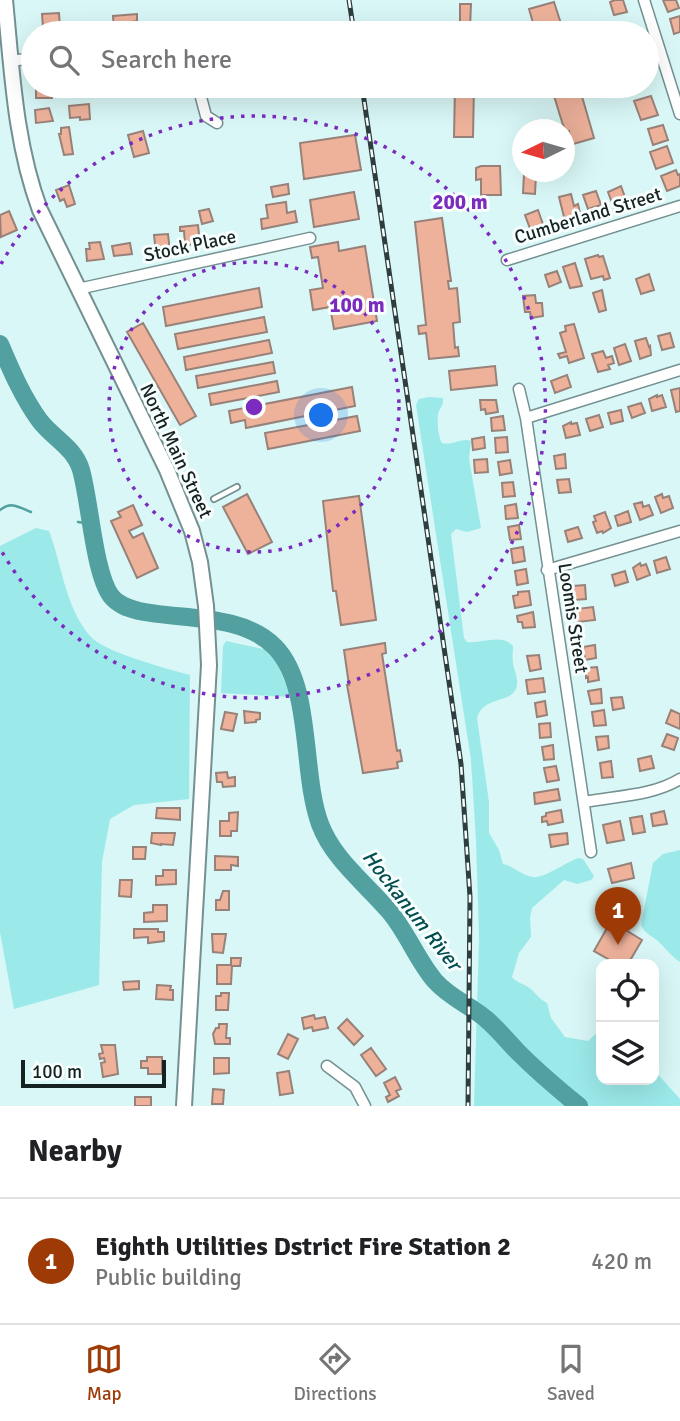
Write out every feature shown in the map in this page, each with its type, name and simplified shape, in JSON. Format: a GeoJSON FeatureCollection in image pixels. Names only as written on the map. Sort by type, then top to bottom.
{"type":"FeatureCollection","features":[{"type":"Feature","properties":{"kind":"main road","name":"North Main Street"},"geometry":{"type":"LineString","coordinates":[[5,0],[20,134],[32,189],[181,502],[200,562],[209,634],[209,665],[184,1106]]}},
{"type":"Feature","properties":{"kind":"street"},"geometry":{"type":"LineString","coordinates":[[644,0],[651,21]]}},
{"type":"Feature","properties":{"kind":"street"},"geometry":{"type":"LineString","coordinates":[[659,48],[680,114]]}},
{"type":"Feature","properties":{"kind":"street"},"geometry":{"type":"LineString","coordinates":[[11,61],[21,60]]}},
{"type":"Feature","properties":{"kind":"street"},"geometry":{"type":"LineString","coordinates":[[201,98],[206,116],[217,123]]}},
{"type":"Feature","properties":{"kind":"street","name":"Cumberland Street"},"geometry":{"type":"LineString","coordinates":[[507,260],[680,206]]}},
{"type":"Feature","properties":{"kind":"street","name":"Stock Place"},"geometry":{"type":"LineString","coordinates":[[78,289],[310,238]]}},
{"type":"Feature","properties":{"kind":"street"},"geometry":{"type":"LineString","coordinates":[[526,418],[680,370]]}},
{"type":"Feature","properties":{"kind":"street","name":"Loomis Street"},"geometry":{"type":"LineString","coordinates":[[519,389],[526,418],[590,852]]}},
{"type":"Feature","properties":{"kind":"street"},"geometry":{"type":"LineString","coordinates":[[547,570],[680,531]]}},
{"type":"Feature","properties":{"kind":"street"},"geometry":{"type":"LineString","coordinates":[[584,802],[651,790],[680,779]]}},
{"type":"Feature","properties":{"kind":"street"},"geometry":{"type":"LineString","coordinates":[[327,1066],[355,1087],[365,1106]]}},
{"type":"Feature","properties":{"kind":"lane"},"geometry":{"type":"LineString","coordinates":[[214,499],[237,487]]}},
{"type":"Feature","properties":{"kind":"shaded area"},"geometry":{"type":"Polygon","coordinates":[[[443,398],[438,418],[442,443],[471,441],[469,459],[481,528],[467,532],[456,529],[451,534],[464,638],[467,642],[503,640],[513,646],[517,682],[515,691],[486,706],[477,718],[489,802],[489,833],[499,850],[503,864],[525,875],[537,877],[578,858],[583,859],[594,876],[591,880],[577,884],[564,880],[532,908],[531,937],[519,953],[512,977],[547,1003],[551,1018],[565,1037],[588,1041],[596,1034],[596,1085],[659,1085],[659,1076],[680,1099],[680,1106],[474,1106],[479,939],[471,760],[416,405],[419,399],[443,398]]]}},
{"type":"Feature","properties":{"kind":"shaded area"},"geometry":{"type":"Polygon","coordinates":[[[36,528],[49,531],[69,599],[90,636],[122,654],[190,675],[189,799],[134,805],[110,819],[102,862],[99,985],[14,1009],[0,932],[0,546],[36,528]]]}},
{"type":"Feature","properties":{"kind":"shaded area"},"geometry":{"type":"Polygon","coordinates":[[[226,641],[272,651],[291,697],[221,693],[223,646],[226,641]]]}},
{"type":"Feature","properties":{"kind":"shaded area"},"geometry":{"type":"Polygon","coordinates":[[[680,850],[680,962],[641,925],[653,863],[663,854],[680,850]]]}},
{"type":"Feature","properties":{"kind":"building"},"geometry":{"type":"Polygon","coordinates":[[[623,0],[627,12],[614,15],[610,2],[623,0]]]}},
{"type":"Feature","properties":{"kind":"building"},"geometry":{"type":"Polygon","coordinates":[[[663,0],[676,0],[679,8],[668,12],[663,0]]]}},
{"type":"Feature","properties":{"kind":"building"},"geometry":{"type":"Polygon","coordinates":[[[554,2],[560,21],[532,21],[529,9],[554,2]]]}},
{"type":"Feature","properties":{"kind":"building"},"geometry":{"type":"Polygon","coordinates":[[[460,4],[471,4],[470,21],[460,21],[460,4]]]}},
{"type":"Feature","properties":{"kind":"building"},"geometry":{"type":"Polygon","coordinates":[[[59,13],[60,21],[42,21],[42,14],[59,13]]]}},
{"type":"Feature","properties":{"kind":"building"},"geometry":{"type":"Polygon","coordinates":[[[137,14],[137,21],[113,21],[113,16],[137,14]]]}},
{"type":"Feature","properties":{"kind":"building"},"geometry":{"type":"Polygon","coordinates":[[[680,16],[680,32],[674,34],[670,19],[680,16]]]}},
{"type":"Feature","properties":{"kind":"building"},"geometry":{"type":"Polygon","coordinates":[[[455,98],[474,98],[473,137],[454,137],[455,98]]]}},
{"type":"Feature","properties":{"kind":"building"},"geometry":{"type":"Polygon","coordinates":[[[555,98],[582,98],[594,138],[575,144],[575,119],[561,119],[555,98]]]}},
{"type":"Feature","properties":{"kind":"building"},"geometry":{"type":"Polygon","coordinates":[[[652,98],[658,115],[641,120],[634,101],[652,98]]]}},
{"type":"Feature","properties":{"kind":"building"},"geometry":{"type":"Polygon","coordinates":[[[89,104],[90,119],[70,118],[69,106],[89,104]]]}},
{"type":"Feature","properties":{"kind":"building"},"geometry":{"type":"Polygon","coordinates":[[[49,108],[53,121],[36,123],[35,110],[49,108]]]}},
{"type":"Feature","properties":{"kind":"building"},"geometry":{"type":"Polygon","coordinates":[[[663,125],[668,140],[653,145],[648,129],[663,125]]]}},
{"type":"Feature","properties":{"kind":"building"},"geometry":{"type":"Polygon","coordinates":[[[69,127],[73,154],[64,155],[59,134],[61,128],[69,127]]]}},
{"type":"Feature","properties":{"kind":"building"},"geometry":{"type":"Polygon","coordinates":[[[143,131],[149,153],[134,157],[128,135],[143,131]]]}},
{"type":"Feature","properties":{"kind":"building"},"geometry":{"type":"Polygon","coordinates":[[[355,135],[361,170],[304,179],[300,143],[355,135]]]}},
{"type":"Feature","properties":{"kind":"building"},"geometry":{"type":"Polygon","coordinates":[[[667,146],[673,163],[656,169],[650,152],[667,146]]]}},
{"type":"Feature","properties":{"kind":"building"},"geometry":{"type":"Polygon","coordinates":[[[500,166],[501,195],[481,195],[481,179],[476,180],[476,168],[500,166]]]}},
{"type":"Feature","properties":{"kind":"building"},"geometry":{"type":"Polygon","coordinates":[[[676,170],[678,175],[680,174],[680,186],[667,191],[661,176],[676,170]]]}},
{"type":"Feature","properties":{"kind":"building"},"geometry":{"type":"Polygon","coordinates":[[[524,182],[536,182],[535,194],[523,193],[524,182]]]}},
{"type":"Feature","properties":{"kind":"building"},"geometry":{"type":"Polygon","coordinates":[[[288,184],[289,194],[273,197],[271,187],[288,184]]]}},
{"type":"Feature","properties":{"kind":"building"},"geometry":{"type":"Polygon","coordinates":[[[69,185],[75,204],[67,207],[64,199],[60,201],[56,190],[69,185]]]}},
{"type":"Feature","properties":{"kind":"building"},"geometry":{"type":"Polygon","coordinates":[[[621,186],[627,203],[614,208],[608,192],[621,186]]]}},
{"type":"Feature","properties":{"kind":"building"},"geometry":{"type":"Polygon","coordinates":[[[596,191],[601,205],[588,209],[583,195],[596,191]]]}},
{"type":"Feature","properties":{"kind":"building"},"geometry":{"type":"Polygon","coordinates":[[[354,192],[359,219],[314,227],[310,200],[354,192]]]}},
{"type":"Feature","properties":{"kind":"building"},"geometry":{"type":"Polygon","coordinates":[[[571,194],[574,206],[578,204],[580,213],[577,214],[578,217],[565,221],[559,197],[571,194]]]}},
{"type":"Feature","properties":{"kind":"building"},"geometry":{"type":"Polygon","coordinates":[[[286,202],[287,213],[295,211],[297,222],[262,229],[261,219],[268,218],[266,205],[286,202]]]}},
{"type":"Feature","properties":{"kind":"building"},"geometry":{"type":"Polygon","coordinates":[[[209,209],[213,221],[202,224],[199,211],[209,209]]]}},
{"type":"Feature","properties":{"kind":"building"},"geometry":{"type":"Polygon","coordinates":[[[538,210],[545,230],[532,234],[525,215],[538,210]]]}},
{"type":"Feature","properties":{"kind":"building"},"geometry":{"type":"Polygon","coordinates":[[[9,211],[17,230],[1,237],[0,215],[9,211]]]}},
{"type":"Feature","properties":{"kind":"building"},"geometry":{"type":"Polygon","coordinates":[[[442,218],[451,281],[448,281],[449,289],[457,288],[460,322],[453,323],[455,348],[458,347],[459,356],[429,359],[426,333],[419,334],[418,326],[426,325],[415,222],[442,218]]]}},
{"type":"Feature","properties":{"kind":"building"},"geometry":{"type":"Polygon","coordinates":[[[198,225],[200,244],[185,245],[184,231],[180,231],[180,227],[198,225]]]}},
{"type":"Feature","properties":{"kind":"building"},"geometry":{"type":"Polygon","coordinates":[[[168,234],[170,252],[156,253],[154,235],[168,234]]]}},
{"type":"Feature","properties":{"kind":"building"},"geometry":{"type":"Polygon","coordinates":[[[100,242],[104,259],[87,261],[86,249],[90,249],[89,243],[100,242]]]}},
{"type":"Feature","properties":{"kind":"building"},"geometry":{"type":"Polygon","coordinates":[[[338,242],[339,251],[365,246],[377,321],[334,329],[330,307],[313,310],[310,290],[323,288],[318,257],[312,258],[310,247],[338,242]]]}},
{"type":"Feature","properties":{"kind":"building"},"geometry":{"type":"Polygon","coordinates":[[[130,243],[132,254],[114,256],[112,246],[130,243]]]}},
{"type":"Feature","properties":{"kind":"building"},"geometry":{"type":"Polygon","coordinates":[[[603,256],[610,278],[604,280],[603,276],[591,279],[585,259],[603,256]]]}},
{"type":"Feature","properties":{"kind":"building"},"geometry":{"type":"Polygon","coordinates":[[[575,263],[582,286],[570,288],[563,267],[575,263]]]}},
{"type":"Feature","properties":{"kind":"building"},"geometry":{"type":"Polygon","coordinates":[[[557,271],[561,282],[549,287],[545,275],[557,271]]]}},
{"type":"Feature","properties":{"kind":"building"},"geometry":{"type":"Polygon","coordinates":[[[649,274],[654,290],[641,294],[636,279],[649,274]]]}},
{"type":"Feature","properties":{"kind":"building"},"geometry":{"type":"Polygon","coordinates":[[[259,288],[262,307],[166,326],[163,307],[259,288]]]}},
{"type":"Feature","properties":{"kind":"building"},"geometry":{"type":"Polygon","coordinates":[[[602,290],[606,310],[599,312],[593,293],[602,290]]]}},
{"type":"Feature","properties":{"kind":"building"},"geometry":{"type":"Polygon","coordinates":[[[535,295],[536,303],[542,303],[543,316],[531,318],[530,312],[525,312],[523,296],[535,295]]]}},
{"type":"Feature","properties":{"kind":"building"},"geometry":{"type":"Polygon","coordinates":[[[264,317],[267,332],[178,349],[175,334],[264,317]]]}},
{"type":"Feature","properties":{"kind":"building"},"geometry":{"type":"Polygon","coordinates":[[[143,323],[196,416],[180,425],[127,332],[143,323]]]}},
{"type":"Feature","properties":{"kind":"building"},"geometry":{"type":"Polygon","coordinates":[[[574,324],[584,358],[569,363],[567,356],[560,358],[558,354],[566,352],[560,333],[566,331],[565,326],[574,324]]]}},
{"type":"Feature","properties":{"kind":"building"},"geometry":{"type":"Polygon","coordinates":[[[670,333],[674,347],[662,350],[658,336],[670,333]]]}},
{"type":"Feature","properties":{"kind":"building"},"geometry":{"type":"Polygon","coordinates":[[[646,338],[651,355],[640,359],[635,341],[646,338]]]}},
{"type":"Feature","properties":{"kind":"building"},"geometry":{"type":"Polygon","coordinates":[[[269,340],[272,353],[186,370],[184,357],[269,340]]]}},
{"type":"Feature","properties":{"kind":"building"},"geometry":{"type":"Polygon","coordinates":[[[625,344],[631,361],[619,365],[614,348],[625,344]]]}},
{"type":"Feature","properties":{"kind":"building"},"geometry":{"type":"Polygon","coordinates":[[[603,351],[606,358],[612,356],[614,363],[608,365],[610,369],[598,372],[592,354],[603,351]]]}},
{"type":"Feature","properties":{"kind":"building"},"geometry":{"type":"Polygon","coordinates":[[[273,362],[275,373],[198,388],[196,376],[273,362]]]}},
{"type":"Feature","properties":{"kind":"building"},"geometry":{"type":"Polygon","coordinates":[[[495,366],[497,385],[451,390],[449,371],[495,366]]]}},
{"type":"Feature","properties":{"kind":"building"},"geometry":{"type":"Polygon","coordinates":[[[567,375],[571,387],[555,393],[551,381],[567,375]]]}},
{"type":"Feature","properties":{"kind":"building"},"geometry":{"type":"Polygon","coordinates":[[[277,381],[279,392],[211,405],[209,394],[277,381]]]}},
{"type":"Feature","properties":{"kind":"building"},"geometry":{"type":"Polygon","coordinates":[[[352,387],[355,406],[246,428],[245,420],[231,423],[229,411],[352,387]]]}},
{"type":"Feature","properties":{"kind":"building"},"geometry":{"type":"Polygon","coordinates":[[[680,388],[680,411],[676,412],[671,390],[680,388]]]}},
{"type":"Feature","properties":{"kind":"building"},"geometry":{"type":"Polygon","coordinates":[[[662,395],[666,407],[652,411],[649,399],[662,395]]]}},
{"type":"Feature","properties":{"kind":"building"},"geometry":{"type":"Polygon","coordinates":[[[480,400],[496,400],[498,412],[486,414],[485,409],[481,410],[480,400]]]}},
{"type":"Feature","properties":{"kind":"building"},"geometry":{"type":"Polygon","coordinates":[[[641,403],[645,413],[632,418],[628,407],[641,403]]]}},
{"type":"Feature","properties":{"kind":"building"},"geometry":{"type":"Polygon","coordinates":[[[621,410],[623,421],[611,424],[608,413],[621,410]]]}},
{"type":"Feature","properties":{"kind":"building"},"geometry":{"type":"Polygon","coordinates":[[[599,415],[603,427],[590,431],[586,419],[599,415]]]}},
{"type":"Feature","properties":{"kind":"building"},"geometry":{"type":"Polygon","coordinates":[[[357,416],[360,431],[268,449],[265,433],[357,416]]]}},
{"type":"Feature","properties":{"kind":"building"},"geometry":{"type":"Polygon","coordinates":[[[503,416],[505,430],[492,431],[491,418],[503,416]]]}},
{"type":"Feature","properties":{"kind":"building"},"geometry":{"type":"Polygon","coordinates":[[[571,422],[577,423],[580,435],[566,438],[563,426],[571,422]]]}},
{"type":"Feature","properties":{"kind":"building"},"geometry":{"type":"Polygon","coordinates":[[[484,437],[485,448],[473,450],[472,439],[484,437]]]}},
{"type":"Feature","properties":{"kind":"building"},"geometry":{"type":"Polygon","coordinates":[[[507,437],[508,452],[496,453],[495,438],[507,437]]]}},
{"type":"Feature","properties":{"kind":"building"},"geometry":{"type":"Polygon","coordinates":[[[565,454],[566,468],[556,469],[554,456],[565,454]]]}},
{"type":"Feature","properties":{"kind":"building"},"geometry":{"type":"Polygon","coordinates":[[[487,459],[488,472],[475,473],[474,460],[487,459]]]}},
{"type":"Feature","properties":{"kind":"building"},"geometry":{"type":"Polygon","coordinates":[[[510,460],[512,473],[500,475],[498,462],[510,460]]]}},
{"type":"Feature","properties":{"kind":"building"},"geometry":{"type":"Polygon","coordinates":[[[569,479],[571,492],[559,493],[557,480],[569,479]]]}},
{"type":"Feature","properties":{"kind":"building"},"geometry":{"type":"Polygon","coordinates":[[[513,482],[515,496],[503,497],[502,483],[513,482]]]}},
{"type":"Feature","properties":{"kind":"building"},"geometry":{"type":"Polygon","coordinates":[[[247,494],[272,542],[248,554],[223,507],[247,494]]]}},
{"type":"Feature","properties":{"kind":"building"},"geometry":{"type":"Polygon","coordinates":[[[662,494],[663,498],[669,496],[673,508],[661,513],[655,497],[662,494]]]}},
{"type":"Feature","properties":{"kind":"building"},"geometry":{"type":"Polygon","coordinates":[[[359,496],[376,620],[341,625],[336,591],[333,591],[323,501],[359,496]]]}},
{"type":"Feature","properties":{"kind":"building"},"geometry":{"type":"Polygon","coordinates":[[[642,502],[643,507],[649,505],[653,515],[640,520],[634,504],[642,502]]]}},
{"type":"Feature","properties":{"kind":"building"},"geometry":{"type":"Polygon","coordinates":[[[516,504],[518,518],[506,519],[505,506],[516,504]]]}},
{"type":"Feature","properties":{"kind":"building"},"geometry":{"type":"Polygon","coordinates":[[[133,505],[142,525],[129,531],[133,538],[143,533],[158,568],[137,578],[111,521],[121,517],[118,512],[133,505]]]}},
{"type":"Feature","properties":{"kind":"building"},"geometry":{"type":"Polygon","coordinates":[[[628,511],[631,522],[618,526],[615,516],[628,511]]]}},
{"type":"Feature","properties":{"kind":"building"},"geometry":{"type":"Polygon","coordinates":[[[605,512],[611,528],[597,533],[594,516],[605,512]]]}},
{"type":"Feature","properties":{"kind":"building"},"geometry":{"type":"Polygon","coordinates":[[[519,525],[521,539],[510,540],[508,527],[519,525]]]}},
{"type":"Feature","properties":{"kind":"building"},"geometry":{"type":"Polygon","coordinates":[[[578,527],[582,538],[568,542],[565,531],[578,527]]]}},
{"type":"Feature","properties":{"kind":"building"},"geometry":{"type":"Polygon","coordinates":[[[523,547],[525,561],[513,563],[511,549],[523,547]]]}},
{"type":"Feature","properties":{"kind":"building"},"geometry":{"type":"Polygon","coordinates":[[[666,557],[670,569],[657,573],[654,561],[666,557]]]}},
{"type":"Feature","properties":{"kind":"building"},"geometry":{"type":"Polygon","coordinates":[[[640,563],[641,566],[646,564],[650,575],[637,580],[633,568],[640,563]]]}},
{"type":"Feature","properties":{"kind":"building"},"geometry":{"type":"Polygon","coordinates":[[[526,569],[528,583],[517,585],[515,571],[526,569]]]}},
{"type":"Feature","properties":{"kind":"building"},"geometry":{"type":"Polygon","coordinates":[[[625,571],[628,582],[615,586],[612,575],[625,571]]]}},
{"type":"Feature","properties":{"kind":"building"},"geometry":{"type":"Polygon","coordinates":[[[585,585],[586,599],[574,600],[573,586],[585,585]]]}},
{"type":"Feature","properties":{"kind":"building"},"geometry":{"type":"Polygon","coordinates":[[[529,591],[531,605],[515,608],[513,596],[518,595],[518,592],[529,591]]]}},
{"type":"Feature","properties":{"kind":"building"},"geometry":{"type":"Polygon","coordinates":[[[593,607],[595,620],[578,622],[576,609],[593,607]]]}},
{"type":"Feature","properties":{"kind":"building"},"geometry":{"type":"Polygon","coordinates":[[[533,612],[535,627],[523,628],[517,616],[533,612]]]}},
{"type":"Feature","properties":{"kind":"building"},"geometry":{"type":"Polygon","coordinates":[[[385,643],[386,653],[382,654],[397,751],[400,750],[402,761],[397,762],[398,768],[363,773],[347,685],[344,650],[385,643]]]}},
{"type":"Feature","properties":{"kind":"building"},"geometry":{"type":"Polygon","coordinates":[[[595,645],[596,658],[585,660],[583,647],[595,645]]]}},
{"type":"Feature","properties":{"kind":"building"},"geometry":{"type":"Polygon","coordinates":[[[539,655],[541,669],[530,671],[527,656],[539,655]]]}},
{"type":"Feature","properties":{"kind":"building"},"geometry":{"type":"Polygon","coordinates":[[[597,667],[599,680],[588,682],[586,668],[597,667]]]}},
{"type":"Feature","properties":{"kind":"building"},"geometry":{"type":"Polygon","coordinates":[[[543,678],[545,692],[528,694],[526,680],[543,678]]]}},
{"type":"Feature","properties":{"kind":"building"},"geometry":{"type":"Polygon","coordinates":[[[601,689],[602,703],[591,704],[588,691],[601,689]]]}},
{"type":"Feature","properties":{"kind":"building"},"geometry":{"type":"Polygon","coordinates":[[[622,697],[624,708],[613,710],[611,698],[622,697]]]}},
{"type":"Feature","properties":{"kind":"building"},"geometry":{"type":"Polygon","coordinates":[[[545,701],[547,715],[537,717],[535,703],[545,701]]]}},
{"type":"Feature","properties":{"kind":"building"},"geometry":{"type":"Polygon","coordinates":[[[604,710],[606,725],[594,726],[592,712],[604,710]]]}},
{"type":"Feature","properties":{"kind":"building"},"geometry":{"type":"Polygon","coordinates":[[[671,710],[680,714],[680,729],[666,723],[671,710]]]}},
{"type":"Feature","properties":{"kind":"building"},"geometry":{"type":"Polygon","coordinates":[[[244,711],[260,713],[260,719],[245,723],[244,711]]]}},
{"type":"Feature","properties":{"kind":"building"},"geometry":{"type":"Polygon","coordinates":[[[225,712],[237,714],[233,731],[221,729],[225,712]]]}},
{"type":"Feature","properties":{"kind":"building"},"geometry":{"type":"Polygon","coordinates":[[[550,723],[551,737],[540,738],[539,724],[550,723]]]}},
{"type":"Feature","properties":{"kind":"building"},"geometry":{"type":"Polygon","coordinates":[[[667,734],[678,738],[674,750],[662,746],[667,734]]]}},
{"type":"Feature","properties":{"kind":"building"},"geometry":{"type":"Polygon","coordinates":[[[608,736],[609,748],[598,750],[596,737],[608,736]]]}},
{"type":"Feature","properties":{"kind":"building"},"geometry":{"type":"Polygon","coordinates":[[[553,745],[554,759],[544,760],[542,747],[553,745]]]}},
{"type":"Feature","properties":{"kind":"building"},"geometry":{"type":"Polygon","coordinates":[[[651,756],[654,768],[640,771],[638,759],[651,756]]]}},
{"type":"Feature","properties":{"kind":"building"},"geometry":{"type":"Polygon","coordinates":[[[611,761],[613,777],[602,778],[600,763],[611,761]]]}},
{"type":"Feature","properties":{"kind":"building"},"geometry":{"type":"Polygon","coordinates":[[[556,766],[559,780],[547,782],[544,768],[556,766]]]}},
{"type":"Feature","properties":{"kind":"building"},"geometry":{"type":"Polygon","coordinates":[[[227,772],[228,778],[235,777],[235,786],[223,787],[222,782],[217,782],[216,773],[227,772]]]}},
{"type":"Feature","properties":{"kind":"building"},"geometry":{"type":"Polygon","coordinates":[[[558,789],[560,800],[535,804],[534,793],[558,789]]]}},
{"type":"Feature","properties":{"kind":"building"},"geometry":{"type":"Polygon","coordinates":[[[157,808],[180,808],[180,820],[156,818],[157,808]]]}},
{"type":"Feature","properties":{"kind":"building"},"geometry":{"type":"Polygon","coordinates":[[[561,810],[563,822],[548,825],[547,821],[542,822],[546,813],[561,810]]]}},
{"type":"Feature","properties":{"kind":"building"},"geometry":{"type":"Polygon","coordinates":[[[664,811],[667,824],[653,826],[651,814],[664,811]]]}},
{"type":"Feature","properties":{"kind":"building"},"geometry":{"type":"Polygon","coordinates":[[[238,812],[237,831],[231,831],[231,836],[220,836],[220,821],[229,821],[229,813],[238,812]]]}},
{"type":"Feature","properties":{"kind":"building"},"geometry":{"type":"Polygon","coordinates":[[[642,816],[645,832],[633,834],[630,818],[642,816]]]}},
{"type":"Feature","properties":{"kind":"building"},"geometry":{"type":"Polygon","coordinates":[[[620,821],[624,840],[607,843],[603,825],[620,821]]]}},
{"type":"Feature","properties":{"kind":"building"},"geometry":{"type":"Polygon","coordinates":[[[152,833],[175,833],[173,845],[151,843],[152,833]]]}},
{"type":"Feature","properties":{"kind":"building"},"geometry":{"type":"Polygon","coordinates":[[[567,833],[568,844],[551,847],[549,835],[567,833]]]}},
{"type":"Feature","properties":{"kind":"building"},"geometry":{"type":"Polygon","coordinates":[[[133,847],[146,847],[145,859],[133,859],[133,847]]]}},
{"type":"Feature","properties":{"kind":"building"},"geometry":{"type":"Polygon","coordinates":[[[215,856],[238,857],[238,866],[231,865],[231,870],[215,870],[215,856]]]}},
{"type":"Feature","properties":{"kind":"building"},"geometry":{"type":"Polygon","coordinates":[[[631,863],[634,878],[612,883],[608,869],[631,863]]]}},
{"type":"Feature","properties":{"kind":"building"},"geometry":{"type":"Polygon","coordinates":[[[163,870],[176,870],[176,884],[156,885],[156,876],[163,876],[163,870]]]}},
{"type":"Feature","properties":{"kind":"building"},"geometry":{"type":"Polygon","coordinates":[[[120,880],[132,880],[131,897],[119,896],[120,880]]]}},
{"type":"Feature","properties":{"kind":"building"},"geometry":{"type":"Polygon","coordinates":[[[223,891],[229,891],[229,910],[216,910],[216,900],[220,900],[223,891]]]}},
{"type":"Feature","properties":{"kind":"building"},"geometry":{"type":"Polygon","coordinates":[[[153,905],[167,905],[167,921],[144,922],[144,913],[153,912],[153,905]]]}},
{"type":"Feature","properties":{"kind":"building"},"geometry":{"type":"Polygon","coordinates":[[[611,921],[642,940],[631,959],[608,959],[594,951],[611,921]]]}},
{"type":"Feature","properties":{"kind":"building"},"geometry":{"type":"Polygon","coordinates":[[[134,929],[158,929],[158,932],[164,932],[164,941],[148,943],[148,937],[134,938],[134,929]]]}},
{"type":"Feature","properties":{"kind":"building"},"geometry":{"type":"Polygon","coordinates":[[[212,934],[226,934],[223,953],[213,952],[212,934]]]}},
{"type":"Feature","properties":{"kind":"building"},"geometry":{"type":"Polygon","coordinates":[[[231,958],[241,958],[240,966],[232,966],[231,984],[217,984],[217,965],[231,965],[231,958]]]}},
{"type":"Feature","properties":{"kind":"building"},"geometry":{"type":"Polygon","coordinates":[[[139,981],[139,989],[124,990],[123,982],[139,981]]]}},
{"type":"Feature","properties":{"kind":"building"},"geometry":{"type":"Polygon","coordinates":[[[157,985],[171,986],[173,1000],[156,999],[157,985]]]}},
{"type":"Feature","properties":{"kind":"building"},"geometry":{"type":"Polygon","coordinates":[[[221,993],[229,993],[228,1010],[216,1010],[216,996],[221,996],[221,993]]]}},
{"type":"Feature","properties":{"kind":"building"},"geometry":{"type":"Polygon","coordinates":[[[314,1015],[315,1019],[325,1017],[328,1028],[313,1031],[312,1027],[304,1029],[302,1018],[314,1015]]]}},
{"type":"Feature","properties":{"kind":"building"},"geometry":{"type":"Polygon","coordinates":[[[347,1019],[363,1036],[354,1045],[338,1028],[347,1019]]]}},
{"type":"Feature","properties":{"kind":"building"},"geometry":{"type":"Polygon","coordinates":[[[219,1024],[227,1024],[226,1038],[230,1038],[230,1044],[215,1044],[213,1034],[219,1024]]]}},
{"type":"Feature","properties":{"kind":"building"},"geometry":{"type":"Polygon","coordinates":[[[288,1034],[298,1039],[288,1059],[278,1054],[288,1034]]]}},
{"type":"Feature","properties":{"kind":"building"},"geometry":{"type":"Polygon","coordinates":[[[101,1045],[115,1045],[118,1074],[103,1077],[101,1063],[105,1062],[104,1058],[100,1059],[99,1054],[103,1053],[101,1045]]]}},
{"type":"Feature","properties":{"kind":"building"},"geometry":{"type":"Polygon","coordinates":[[[371,1048],[386,1069],[376,1076],[361,1055],[371,1048]]]}},
{"type":"Feature","properties":{"kind":"building"},"geometry":{"type":"Polygon","coordinates":[[[147,1057],[162,1057],[162,1074],[148,1074],[148,1068],[141,1068],[141,1061],[147,1061],[147,1057]]]}},
{"type":"Feature","properties":{"kind":"building"},"geometry":{"type":"Polygon","coordinates":[[[214,1058],[229,1058],[229,1073],[214,1074],[214,1058]]]}},
{"type":"Feature","properties":{"kind":"building"},"geometry":{"type":"Polygon","coordinates":[[[289,1071],[293,1093],[280,1095],[277,1073],[289,1071]]]}},
{"type":"Feature","properties":{"kind":"building"},"geometry":{"type":"Polygon","coordinates":[[[395,1077],[401,1089],[396,1091],[399,1096],[388,1102],[386,1097],[390,1095],[384,1083],[395,1077]]]}},
{"type":"Feature","properties":{"kind":"building"},"geometry":{"type":"Polygon","coordinates":[[[213,1089],[224,1090],[223,1104],[212,1104],[213,1089]]]}},
{"type":"Feature","properties":{"kind":"building"},"geometry":{"type":"Polygon","coordinates":[[[135,1097],[151,1097],[151,1106],[135,1106],[135,1097]]]}},
{"type":"Feature","properties":{"kind":"waterway","name":"Hockanum River"},"geometry":{"type":"LineString","coordinates":[[0,344],[34,412],[78,462],[100,571],[111,596],[120,604],[139,611],[229,623],[246,628],[275,647],[287,664],[295,684],[305,731],[314,803],[320,824],[333,848],[395,919],[435,981],[486,1019],[533,1067],[579,1106]]}},
{"type":"Feature","properties":{"kind":"waterway"},"geometry":{"type":"LineString","coordinates":[[0,510],[12,505],[31,512]]}},
{"type":"Feature","properties":{"kind":"waterway"},"geometry":{"type":"LineString","coordinates":[[78,522],[92,524]]}},
{"type":"Feature","properties":{"kind":"railway"},"geometry":{"type":"LineString","coordinates":[[349,0],[352,21]]}},
{"type":"Feature","properties":{"kind":"railway"},"geometry":{"type":"LineString","coordinates":[[364,98],[461,764],[470,897],[468,1106]]}},
{"type":"Feature","properties":{"kind":"place","name":"Eighth Utilities Dstrict Fire Station 2"},"geometry":{"type":"Point","coordinates":[618,945]}}]}
